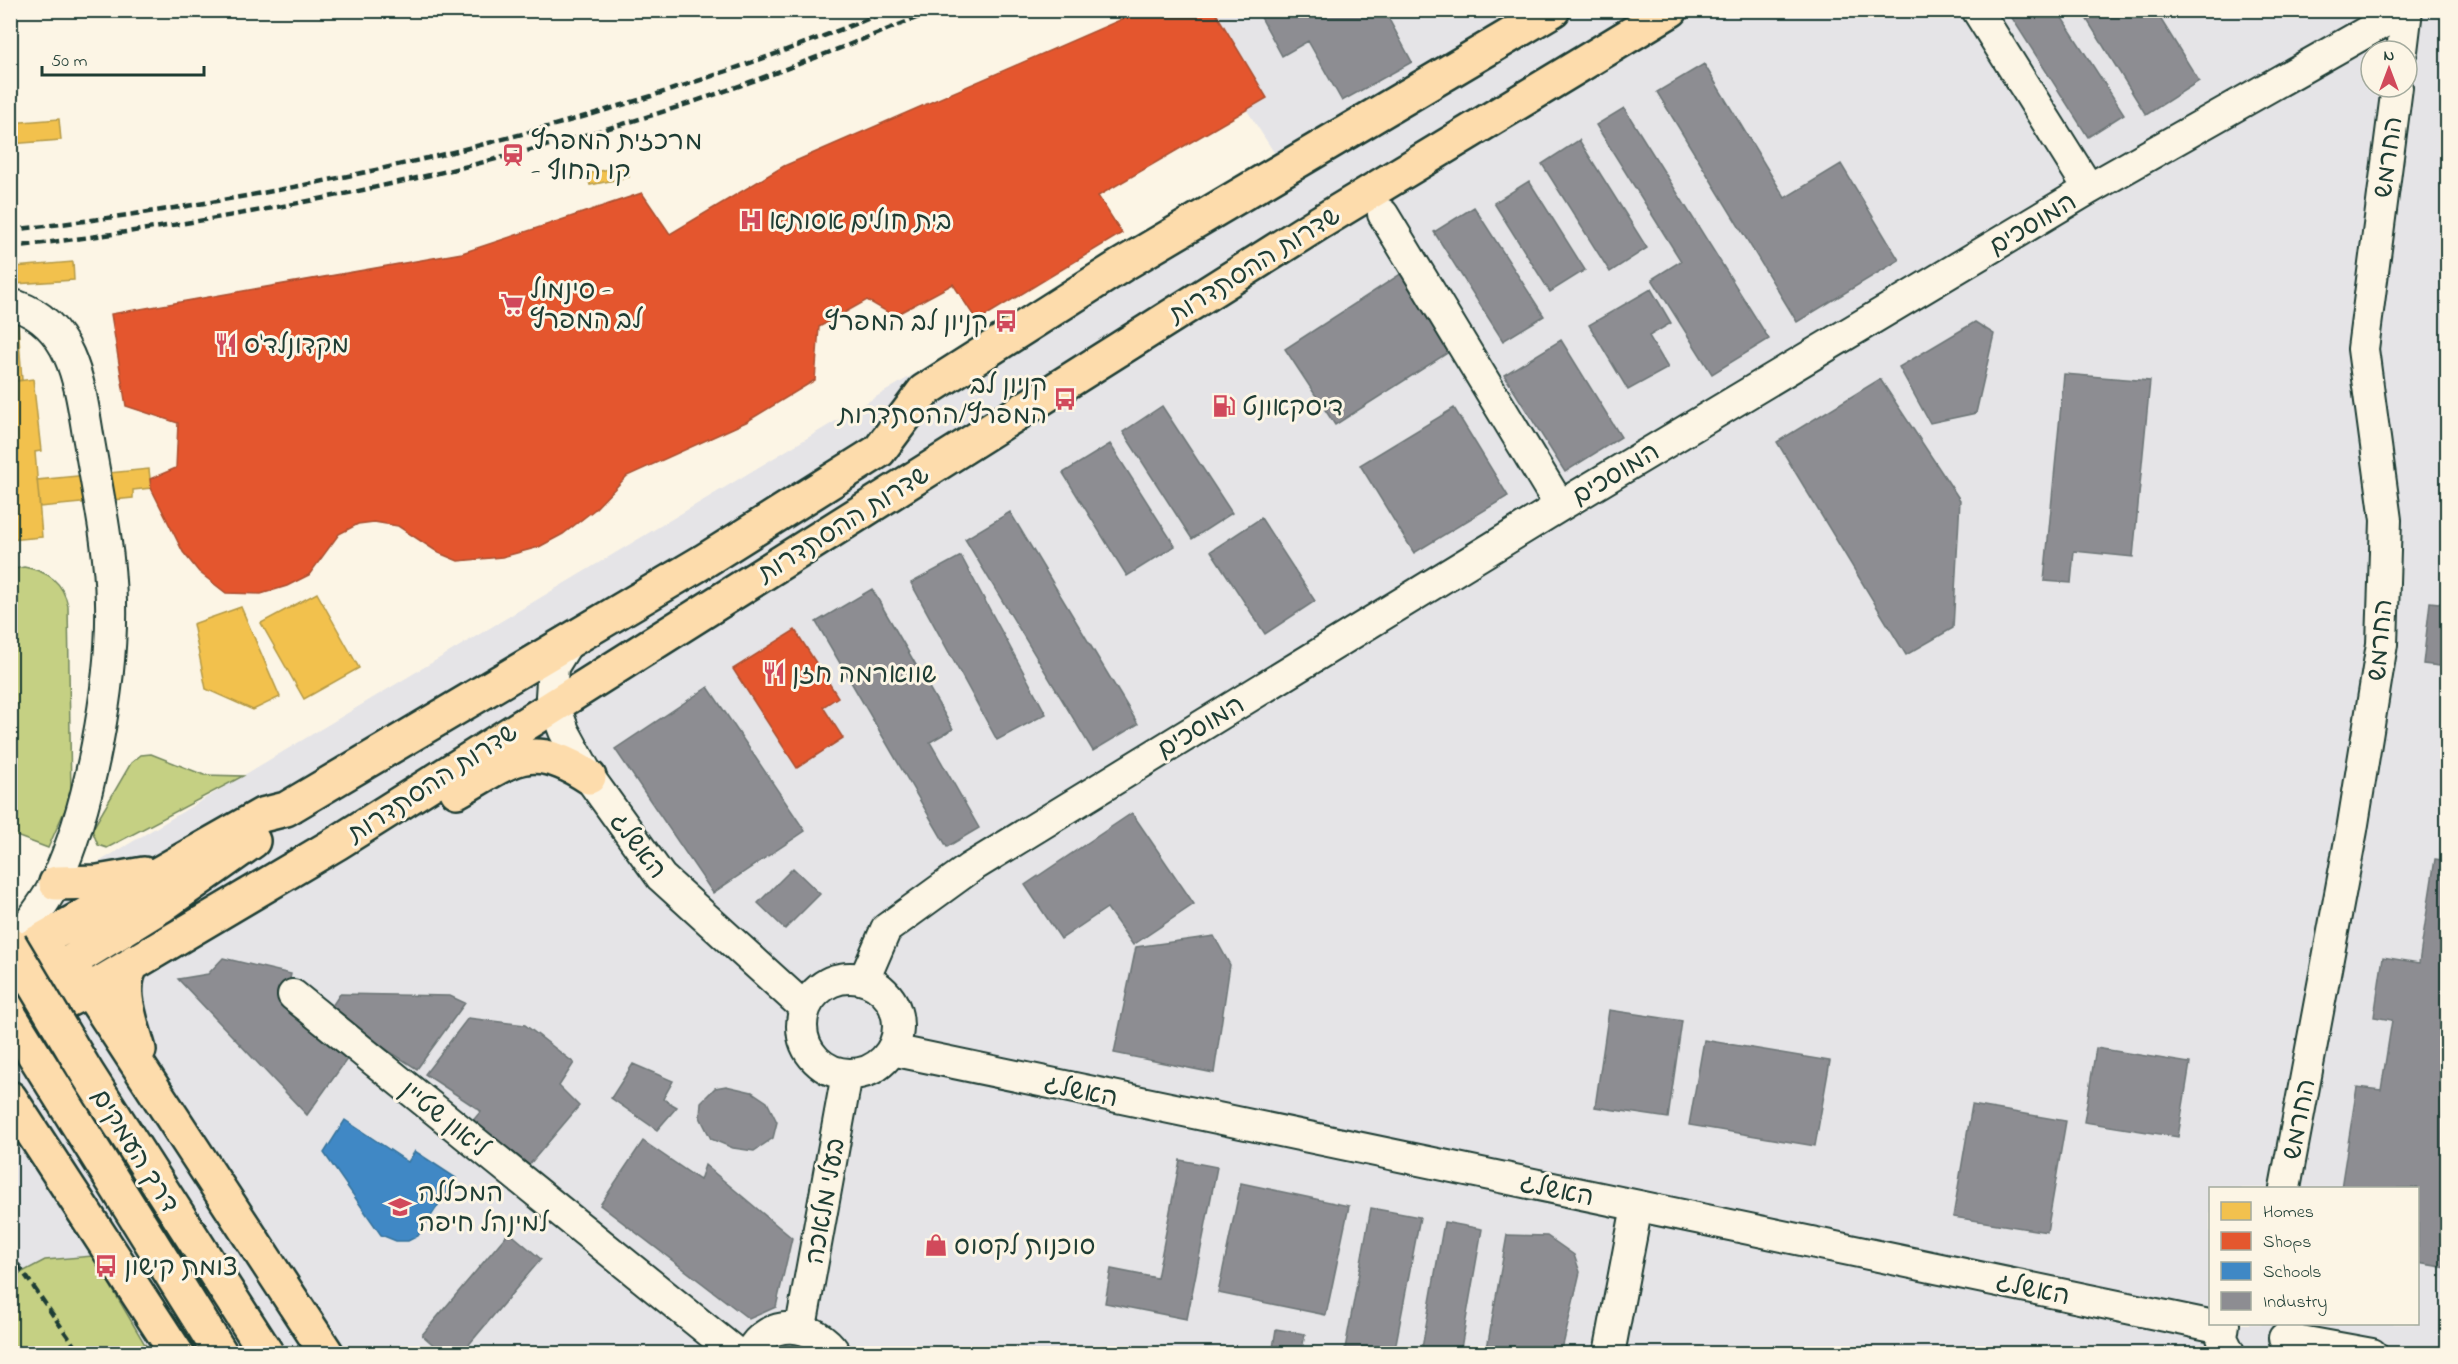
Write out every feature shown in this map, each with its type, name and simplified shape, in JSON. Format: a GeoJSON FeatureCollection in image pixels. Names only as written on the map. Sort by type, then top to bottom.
{"type":"FeatureCollection","features":[{"type":"Feature","properties":{"kind":"highway","name":"שדרות ההסתדרות"},"geometry":{"type":"LineString","coordinates":[[10,960],[262,815],[286,809],[704,561],[879,450],[902,424],[924,391],[1122,265],[1553,10]]}},
{"type":"Feature","properties":{"kind":"highway","name":"שדרות ההסתדרות"},"geometry":{"type":"LineString","coordinates":[[10,1028],[89,990],[337,843],[1309,229],[1671,10]]}},
{"type":"Feature","properties":{"kind":"highway"},"geometry":{"type":"LineString","coordinates":[[337,843],[432,805],[515,758],[552,758],[589,777]]}},
{"type":"Feature","properties":{"kind":"highway"},"geometry":{"type":"LineString","coordinates":[[14,1006],[67,964],[228,860],[274,825],[286,809]]}},
{"type":"Feature","properties":{"kind":"highway"},"geometry":{"type":"LineString","coordinates":[[56,883],[73,884],[117,880],[175,866]]}},
{"type":"Feature","properties":{"kind":"highway","name":"דרך העמקים"},"geometry":{"type":"LineString","coordinates":[[10,946],[87,1073],[267,1353]]}},
{"type":"Feature","properties":{"kind":"highway"},"geometry":{"type":"LineString","coordinates":[[10,960],[67,964],[89,990],[327,1353]]}},
{"type":"Feature","properties":{"kind":"highway"},"geometry":{"type":"LineString","coordinates":[[135,961],[127,977],[127,1005],[140,1052],[153,1085]]}},
{"type":"Feature","properties":{"kind":"highway"},"geometry":{"type":"LineString","coordinates":[[14,1006],[89,990]]}},
{"type":"Feature","properties":{"kind":"highway","name":"דרך העמקים"},"geometry":{"type":"LineString","coordinates":[[14,1006],[85,1139],[222,1353]]}},
{"type":"Feature","properties":{"kind":"highway"},"geometry":{"type":"LineString","coordinates":[[10,1098],[50,1157],[80,1209],[177,1353]]}},
{"type":"Feature","properties":{"kind":"highway"},"geometry":{"type":"LineString","coordinates":[[10,1134],[31,1149],[50,1157]]}},
{"type":"Feature","properties":{"kind":"street"},"geometry":{"type":"LineString","coordinates":[[1977,10],[2089,189]]}},
{"type":"Feature","properties":{"kind":"street"},"geometry":{"type":"LineString","coordinates":[[2403,39],[2406,10]]}},
{"type":"Feature","properties":{"kind":"street","name":"המוסכים"},"geometry":{"type":"LineString","coordinates":[[864,980],[886,929],[970,868],[1560,506],[2089,189],[2406,10]]}},
{"type":"Feature","properties":{"kind":"street","name":"החרמש"},"geometry":{"type":"LineString","coordinates":[[2285,1187],[2352,830],[2382,644],[2386,520],[2363,349],[2395,99]]}},
{"type":"Feature","properties":{"kind":"street"},"geometry":{"type":"LineString","coordinates":[[1383,214],[1560,506]]}},
{"type":"Feature","properties":{"kind":"street"},"geometry":{"type":"LineString","coordinates":[[10,946],[56,883],[71,843],[96,744],[108,669],[111,600],[93,461],[74,365],[51,326],[40,317],[16,306]]}},
{"type":"Feature","properties":{"kind":"street","name":"האשלג"},"geometry":{"type":"LineString","coordinates":[[568,641],[553,667],[553,705],[589,777],[661,877],[805,1008]]}},
{"type":"Feature","properties":{"kind":"street"},"geometry":{"type":"LineString","coordinates":[[836,980],[864,980],[877,986],[895,1008],[897,1036],[892,1050],[873,1068],[847,1074],[833,1071],[809,1052],[803,1038],[802,1023],[805,1008],[823,986],[836,980]]}},
{"type":"Feature","properties":{"kind":"street","name":"ליאון שטיין"},"geometry":{"type":"LineString","coordinates":[[293,995],[736,1353]]}},
{"type":"Feature","properties":{"kind":"street","name":"האשלג"},"geometry":{"type":"LineString","coordinates":[[892,1050],[1636,1206],[2225,1341]]}},
{"type":"Feature","properties":{"kind":"street","name":"בעלי מלאכה"},"geometry":{"type":"LineString","coordinates":[[801,1327],[847,1074]]}},
{"type":"Feature","properties":{"kind":"street"},"geometry":{"type":"LineString","coordinates":[[1609,1353],[1636,1206]]}},
{"type":"Feature","properties":{"kind":"street"},"geometry":{"type":"LineString","coordinates":[[749,1353],[761,1338],[773,1330],[801,1327],[815,1332],[827,1341],[836,1353]]}},
{"type":"Feature","properties":{"kind":"street"},"geometry":{"type":"LineString","coordinates":[[2281,1338],[2372,1353]]}},
{"type":"Feature","properties":{"kind":"shaded area"},"geometry":{"type":"Polygon","coordinates":[[[1183,11],[2447,11],[2447,1353],[11,1353],[10,915],[1277,157],[1183,11]]]}},
{"type":"Feature","properties":{"kind":"green space"},"geometry":{"type":"Polygon","coordinates":[[[24,567],[40,571],[53,579],[62,590],[68,606],[71,796],[48,848],[11,834],[10,570],[24,567]]]}},
{"type":"Feature","properties":{"kind":"green space"},"geometry":{"type":"Polygon","coordinates":[[[151,754],[204,775],[243,776],[107,848],[98,845],[92,830],[131,763],[141,755],[151,754]]]}},
{"type":"Feature","properties":{"kind":"green space"},"geometry":{"type":"Polygon","coordinates":[[[93,1256],[150,1353],[11,1354],[11,1278],[45,1260],[93,1256]]]}},
{"type":"Feature","properties":{"kind":"building: Homes"},"geometry":{"type":"Polygon","coordinates":[[[59,119],[61,140],[10,144],[10,123],[59,119]]]}},
{"type":"Feature","properties":{"kind":"building: Homes"},"geometry":{"type":"Polygon","coordinates":[[[625,165],[629,177],[590,185],[587,174],[625,165]]]}},
{"type":"Feature","properties":{"kind":"building: Homes"},"geometry":{"type":"Polygon","coordinates":[[[10,223],[14,267],[73,262],[74,280],[15,284],[22,380],[10,382],[10,223]]]}},
{"type":"Feature","properties":{"kind":"building: Homes"},"geometry":{"type":"Polygon","coordinates":[[[33,379],[41,451],[35,452],[42,537],[10,540],[10,382],[33,379]]]}},
{"type":"Feature","properties":{"kind":"building: Homes"},"geometry":{"type":"Polygon","coordinates":[[[149,469],[151,488],[133,490],[133,498],[40,507],[37,480],[149,469]]]}},
{"type":"Feature","properties":{"kind":"building: Homes"},"geometry":{"type":"Polygon","coordinates":[[[317,593],[359,668],[304,699],[261,623],[317,593]]]}},
{"type":"Feature","properties":{"kind":"building: Homes"},"geometry":{"type":"Polygon","coordinates":[[[241,607],[280,697],[253,710],[206,689],[193,624],[241,607]]]}},
{"type":"Feature","properties":{"kind":"building: Shops","name":"סינמול - לב המפרץ"},"geometry":{"type":"Polygon","coordinates":[[[1143,10],[1214,10],[1267,98],[1098,196],[1122,233],[977,321],[953,284],[894,316],[867,300],[819,327],[815,380],[746,422],[627,476],[594,510],[563,534],[539,547],[502,557],[458,561],[439,553],[398,526],[374,522],[358,524],[339,534],[309,575],[287,586],[261,594],[226,593],[199,572],[183,552],[151,488],[150,479],[176,468],[178,423],[126,406],[111,314],[462,253],[642,193],[670,234],[784,166],[1143,10]]]}},
{"type":"Feature","properties":{"kind":"building: Shops"},"geometry":{"type":"Polygon","coordinates":[[[795,630],[838,697],[823,707],[843,738],[797,768],[733,669],[795,630]]]}},
{"type":"Feature","properties":{"kind":"building: Schools","name":"המכללה למינהל חיפה"},"geometry":{"type":"Polygon","coordinates":[[[345,1120],[408,1162],[415,1151],[456,1178],[418,1236],[408,1241],[396,1241],[381,1235],[324,1153],[345,1120]]]}},
{"type":"Feature","properties":{"kind":"building: Industry"},"geometry":{"type":"Polygon","coordinates":[[[1257,10],[1384,10],[1412,62],[1342,101],[1308,41],[1282,56],[1257,10]]]}},
{"type":"Feature","properties":{"kind":"building: Industry"},"geometry":{"type":"Polygon","coordinates":[[[2007,10],[2057,10],[2124,114],[2088,137],[2007,10]]]}},
{"type":"Feature","properties":{"kind":"building: Industry"},"geometry":{"type":"Polygon","coordinates":[[[2081,10],[2155,10],[2199,81],[2146,115],[2081,10]]]}},
{"type":"Feature","properties":{"kind":"building: Industry"},"geometry":{"type":"Polygon","coordinates":[[[1704,64],[1785,198],[1841,164],[1899,260],[1797,322],[1657,92],[1704,64]]]}},
{"type":"Feature","properties":{"kind":"building: Industry"},"geometry":{"type":"Polygon","coordinates":[[[1624,108],[1769,339],[1712,374],[1652,279],[1681,261],[1596,125],[1624,108]]]}},
{"type":"Feature","properties":{"kind":"building: Industry"},"geometry":{"type":"Polygon","coordinates":[[[1579,140],[1647,248],[1610,272],[1542,164],[1579,140]]]}},
{"type":"Feature","properties":{"kind":"building: Industry"},"geometry":{"type":"Polygon","coordinates":[[[1529,181],[1585,270],[1550,292],[1494,203],[1529,181]]]}},
{"type":"Feature","properties":{"kind":"building: Industry"},"geometry":{"type":"Polygon","coordinates":[[[1474,207],[1544,316],[1503,341],[1434,232],[1474,207]]]}},
{"type":"Feature","properties":{"kind":"building: Industry"},"geometry":{"type":"Polygon","coordinates":[[[1402,273],[1452,350],[1335,425],[1285,349],[1402,273]]]}},
{"type":"Feature","properties":{"kind":"building: Industry"},"geometry":{"type":"Polygon","coordinates":[[[1651,289],[1671,323],[1649,336],[1668,368],[1628,390],[1589,325],[1651,289]]]}},
{"type":"Feature","properties":{"kind":"building: Industry"},"geometry":{"type":"Polygon","coordinates":[[[1975,322],[1994,334],[1976,413],[1930,423],[1899,367],[1975,322]]]}},
{"type":"Feature","properties":{"kind":"building: Industry"},"geometry":{"type":"Polygon","coordinates":[[[1561,340],[1621,437],[1565,472],[1504,375],[1561,340]]]}},
{"type":"Feature","properties":{"kind":"building: Industry"},"geometry":{"type":"Polygon","coordinates":[[[2064,374],[2150,381],[2133,557],[2074,551],[2071,583],[2044,581],[2064,374]]]}},
{"type":"Feature","properties":{"kind":"building: Industry"},"geometry":{"type":"Polygon","coordinates":[[[1880,379],[1960,500],[1953,628],[1906,655],[1777,442],[1880,379]]]}},
{"type":"Feature","properties":{"kind":"building: Industry"},"geometry":{"type":"Polygon","coordinates":[[[1162,406],[1232,513],[1192,539],[1123,432],[1162,406]]]}},
{"type":"Feature","properties":{"kind":"building: Industry"},"geometry":{"type":"Polygon","coordinates":[[[1454,408],[1508,496],[1414,553],[1360,465],[1454,408]]]}},
{"type":"Feature","properties":{"kind":"building: Industry"},"geometry":{"type":"Polygon","coordinates":[[[1110,444],[1175,546],[1127,576],[1063,473],[1110,444]]]}},
{"type":"Feature","properties":{"kind":"building: Industry"},"geometry":{"type":"Polygon","coordinates":[[[1010,512],[1138,724],[1093,751],[965,539],[1010,512]]]}},
{"type":"Feature","properties":{"kind":"building: Industry"},"geometry":{"type":"Polygon","coordinates":[[[1261,518],[1315,601],[1265,634],[1211,551],[1261,518]]]}},
{"type":"Feature","properties":{"kind":"building: Industry"},"geometry":{"type":"Polygon","coordinates":[[[961,556],[1046,714],[997,740],[911,583],[961,556]]]}},
{"type":"Feature","properties":{"kind":"building: Industry"},"geometry":{"type":"Polygon","coordinates":[[[872,589],[953,729],[930,742],[979,828],[947,847],[816,622],[872,589]]]}},
{"type":"Feature","properties":{"kind":"building: Industry"},"geometry":{"type":"Polygon","coordinates":[[[2430,602],[2448,604],[2448,667],[2423,664],[2430,602]]]}},
{"type":"Feature","properties":{"kind":"building: Industry"},"geometry":{"type":"Polygon","coordinates":[[[708,687],[805,831],[713,893],[615,749],[708,687]]]}},
{"type":"Feature","properties":{"kind":"building: Industry"},"geometry":{"type":"Polygon","coordinates":[[[1132,813],[1194,904],[1133,945],[1107,908],[1061,939],[1025,885],[1132,813]]]}},
{"type":"Feature","properties":{"kind":"building: Industry"},"geometry":{"type":"Polygon","coordinates":[[[2435,859],[2448,861],[2448,1268],[2419,1263],[2419,1187],[2341,1187],[2357,1087],[2381,1090],[2392,1020],[2374,1017],[2383,957],[2419,963],[2435,859]]]}},
{"type":"Feature","properties":{"kind":"building: Industry"},"geometry":{"type":"Polygon","coordinates":[[[793,868],[820,894],[785,929],[758,903],[793,868]]]}},
{"type":"Feature","properties":{"kind":"building: Industry"},"geometry":{"type":"Polygon","coordinates":[[[1214,936],[1230,965],[1214,1073],[1114,1053],[1136,947],[1214,936]]]}},
{"type":"Feature","properties":{"kind":"building: Industry"},"geometry":{"type":"Polygon","coordinates":[[[223,958],[291,974],[286,997],[355,1048],[307,1115],[178,979],[208,974],[223,958]]]}},
{"type":"Feature","properties":{"kind":"building: Industry"},"geometry":{"type":"Polygon","coordinates":[[[340,994],[450,996],[465,1003],[417,1069],[328,1012],[340,994]]]}},
{"type":"Feature","properties":{"kind":"building: Industry"},"geometry":{"type":"Polygon","coordinates":[[[1609,1010],[1682,1021],[1668,1118],[1595,1107],[1609,1010]]]}},
{"type":"Feature","properties":{"kind":"building: Industry"},"geometry":{"type":"Polygon","coordinates":[[[468,1018],[525,1025],[574,1063],[559,1086],[579,1106],[529,1165],[470,1124],[481,1111],[425,1074],[468,1018]]]}},
{"type":"Feature","properties":{"kind":"building: Industry"},"geometry":{"type":"Polygon","coordinates":[[[1704,1040],[1830,1061],[1815,1146],[1689,1125],[1704,1040]]]}},
{"type":"Feature","properties":{"kind":"building: Industry"},"geometry":{"type":"Polygon","coordinates":[[[2096,1048],[2190,1063],[2178,1137],[2084,1122],[2096,1048]]]}},
{"type":"Feature","properties":{"kind":"building: Industry"},"geometry":{"type":"Polygon","coordinates":[[[633,1064],[673,1081],[663,1099],[677,1107],[657,1130],[611,1098],[633,1064]]]}},
{"type":"Feature","properties":{"kind":"building: Industry"},"geometry":{"type":"Polygon","coordinates":[[[726,1086],[752,1092],[767,1102],[777,1122],[773,1138],[754,1151],[733,1148],[711,1139],[700,1117],[701,1102],[715,1088],[726,1086]]]}},
{"type":"Feature","properties":{"kind":"building: Industry"},"geometry":{"type":"Polygon","coordinates":[[[1972,1105],[2066,1121],[2047,1232],[1953,1217],[1972,1105]]]}},
{"type":"Feature","properties":{"kind":"building: Industry"},"geometry":{"type":"Polygon","coordinates":[[[643,1141],[700,1180],[705,1165],[792,1238],[776,1307],[749,1319],[600,1205],[643,1141]]]}},
{"type":"Feature","properties":{"kind":"building: Industry"},"geometry":{"type":"Polygon","coordinates":[[[1180,1160],[1217,1167],[1187,1319],[1105,1303],[1111,1269],[1157,1278],[1180,1160]]]}},
{"type":"Feature","properties":{"kind":"building: Industry"},"geometry":{"type":"Polygon","coordinates":[[[1241,1183],[1349,1206],[1326,1315],[1218,1293],[1241,1183]]]}},
{"type":"Feature","properties":{"kind":"building: Industry"},"geometry":{"type":"Polygon","coordinates":[[[1371,1208],[1420,1217],[1394,1354],[1344,1354],[1371,1208]]]}},
{"type":"Feature","properties":{"kind":"building: Industry"},"geometry":{"type":"Polygon","coordinates":[[[1444,1222],[1482,1229],[1460,1354],[1421,1354],[1444,1222]]]}},
{"type":"Feature","properties":{"kind":"building: Industry"},"geometry":{"type":"Polygon","coordinates":[[[509,1232],[541,1259],[461,1354],[444,1354],[422,1335],[509,1232]]]}},
{"type":"Feature","properties":{"kind":"building: Industry"},"geometry":{"type":"Polygon","coordinates":[[[1507,1235],[1547,1236],[1574,1255],[1580,1272],[1561,1354],[1486,1354],[1507,1235]]]}},
{"type":"Feature","properties":{"kind":"building: Industry"},"geometry":{"type":"Polygon","coordinates":[[[1276,1329],[1305,1334],[1301,1354],[1272,1354],[1276,1329]]]}},
{"type":"Feature","properties":{"kind":"railway"},"geometry":{"type":"LineString","coordinates":[[10,230],[124,216],[237,198],[458,151],[675,89],[890,10]]}},
{"type":"Feature","properties":{"kind":"railway"},"geometry":{"type":"LineString","coordinates":[[10,247],[174,225],[255,211],[497,159],[692,102],[797,65],[936,10]]}},
{"type":"Feature","properties":{"kind":"railway"},"geometry":{"type":"LineString","coordinates":[[10,1253],[80,1354]]}},
{"type":"Feature","properties":{"kind":"place","name":"מרכזית המפרץ - קו החוף"},"geometry":{"type":"Point","coordinates":[513,155]}},
{"type":"Feature","properties":{"kind":"place","name":"בית חולים אסותא"},"geometry":{"type":"Point","coordinates":[751,220]}},
{"type":"Feature","properties":{"kind":"place","name":"סינמול - לב המפרץ"},"geometry":{"type":"Point","coordinates":[512,304]}},
{"type":"Feature","properties":{"kind":"place","name":"קניון לב המפרץ"},"geometry":{"type":"Point","coordinates":[1006,321]}},
{"type":"Feature","properties":{"kind":"place","name":"מקדונלד'ס"},"geometry":{"type":"Point","coordinates":[226,344]}},
{"type":"Feature","properties":{"kind":"place","name":"קניון לב המפרץ/ההסתדרות"},"geometry":{"type":"Point","coordinates":[1065,399]}},
{"type":"Feature","properties":{"kind":"place","name":"דיסקאונט"},"geometry":{"type":"Point","coordinates":[1224,406]}},
{"type":"Feature","properties":{"kind":"place","name":"שווארמה חזן"},"geometry":{"type":"Point","coordinates":[774,673]}},
{"type":"Feature","properties":{"kind":"place","name":"המכללה למינהל חיפה"},"geometry":{"type":"Point","coordinates":[400,1207]}},
{"type":"Feature","properties":{"kind":"place","name":"סוכנות לקסוס"},"geometry":{"type":"Point","coordinates":[936,1245]}},
{"type":"Feature","properties":{"kind":"place","name":"צומת קישון"},"geometry":{"type":"Point","coordinates":[106,1266]}}]}
